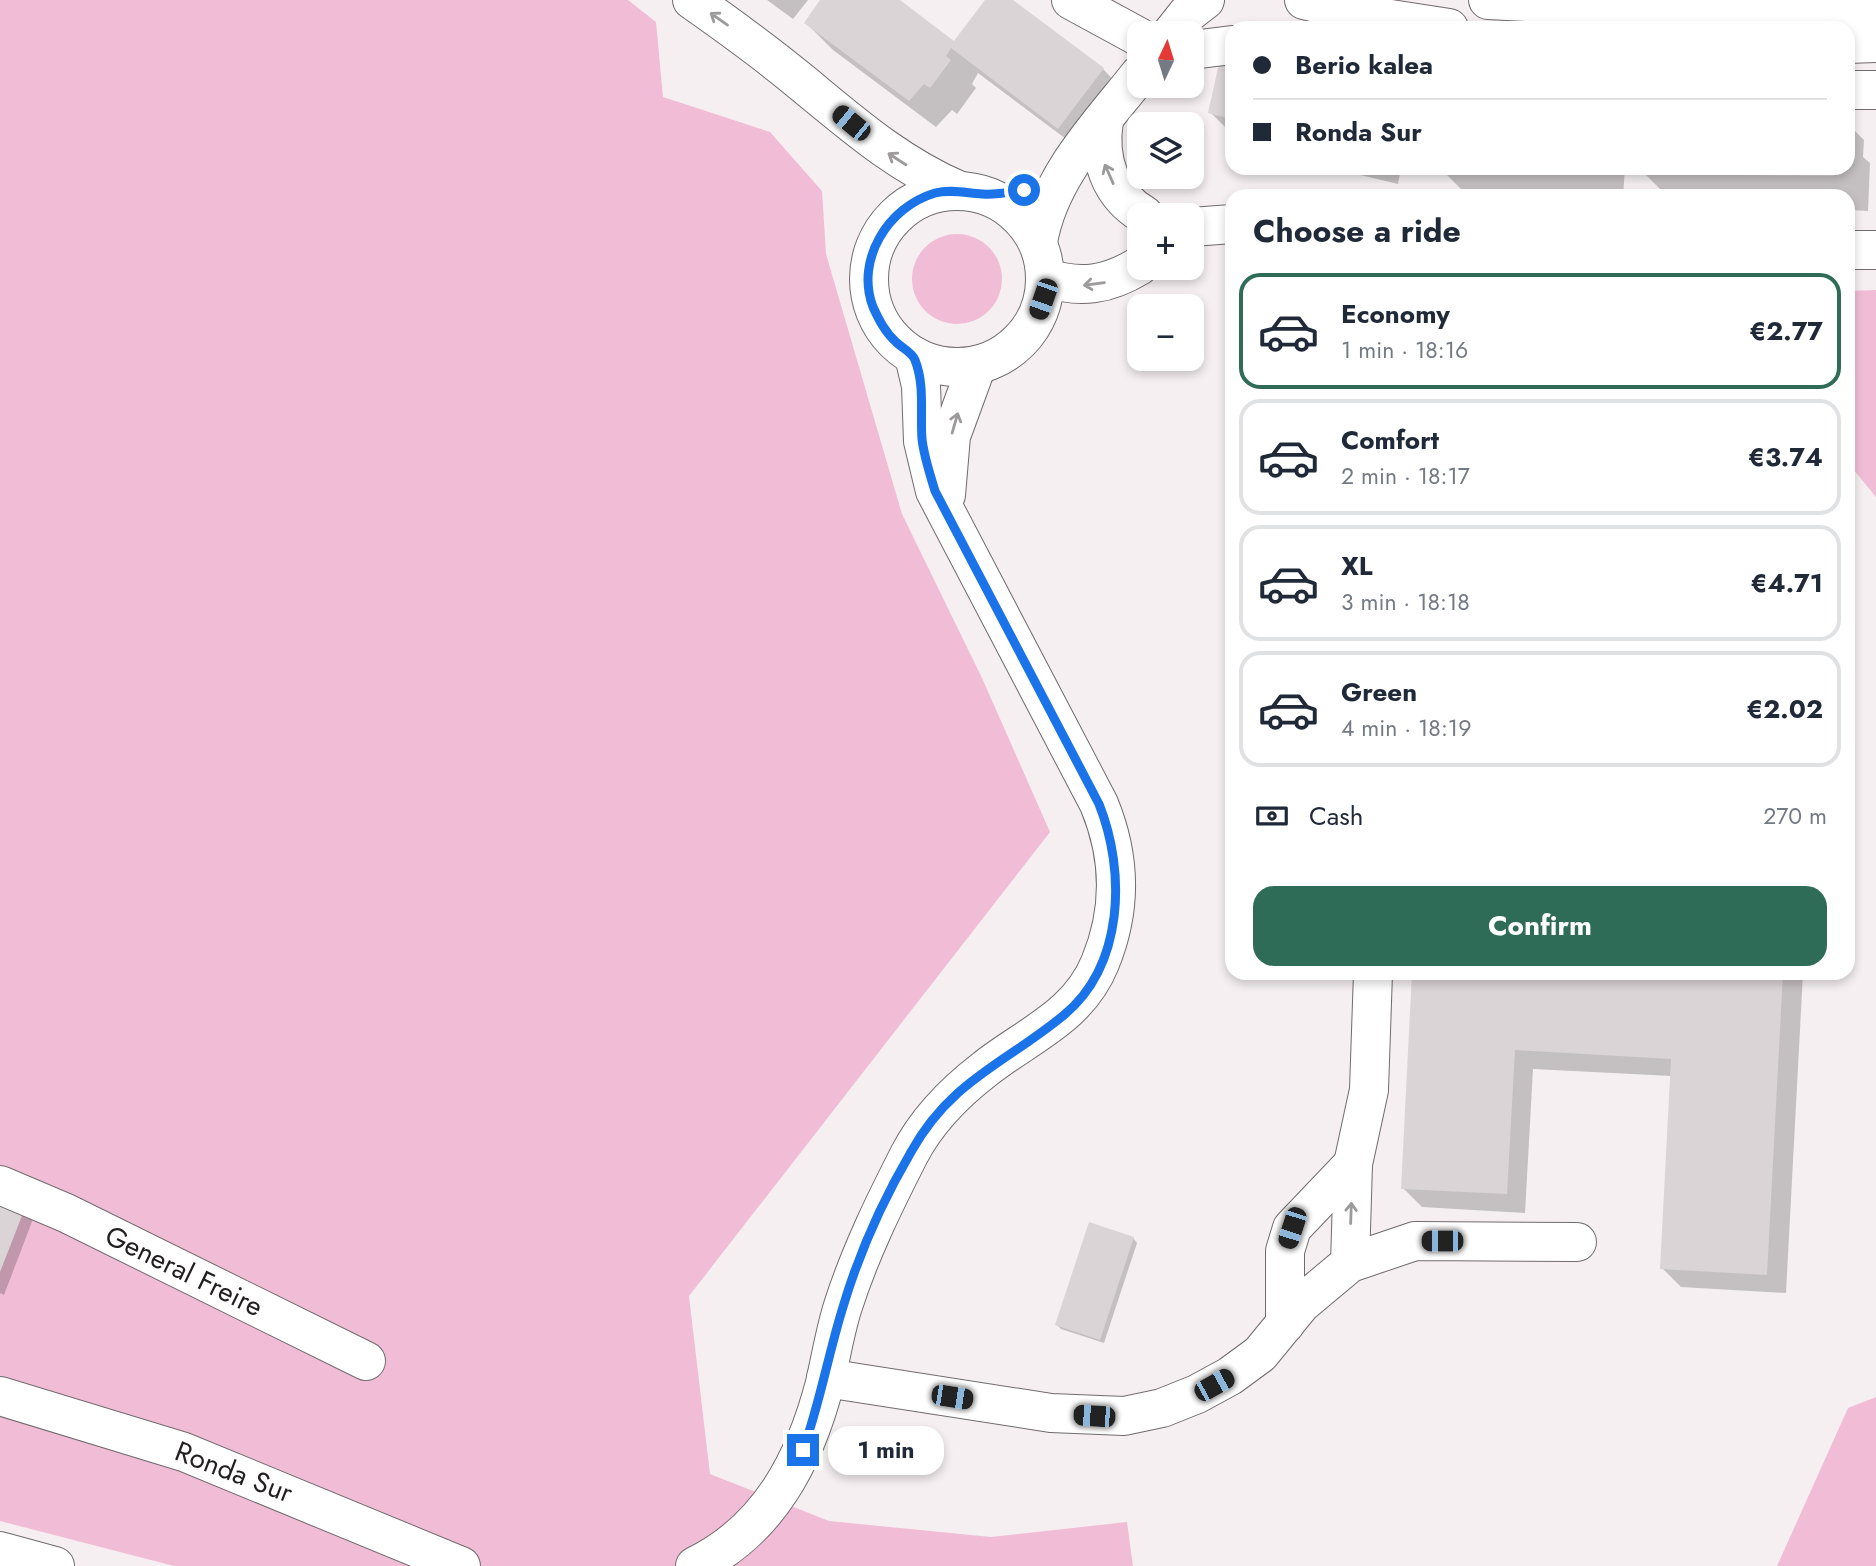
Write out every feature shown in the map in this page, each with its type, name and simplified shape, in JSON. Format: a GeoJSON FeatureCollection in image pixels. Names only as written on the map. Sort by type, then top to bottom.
{"type":"FeatureCollection","features":[{"type":"Feature","properties":{"kind":"main road"},"geometry":{"type":"LineString","coordinates":[[692,0],[756,45],[890,154],[923,175],[1014,212],[1038,242]]}},
{"type":"Feature","properties":{"kind":"main road"},"geometry":{"type":"LineString","coordinates":[[1071,0],[1127,30]]}},
{"type":"Feature","properties":{"kind":"main road"},"geometry":{"type":"LineString","coordinates":[[1171,21],[1172,0]]}},
{"type":"Feature","properties":{"kind":"main road"},"geometry":{"type":"LineString","coordinates":[[1181,21],[1205,0]]}},
{"type":"Feature","properties":{"kind":"main road"},"geometry":{"type":"LineString","coordinates":[[1304,0],[1404,21]]}},
{"type":"Feature","properties":{"kind":"main road"},"geometry":{"type":"LineString","coordinates":[[1488,0],[1619,7],[1876,11]]}},
{"type":"Feature","properties":{"kind":"main road"},"geometry":{"type":"LineString","coordinates":[[1855,44],[1876,43]]}},
{"type":"Feature","properties":{"kind":"main road"},"geometry":{"type":"LineString","coordinates":[[1204,48],[1225,46]]}},
{"type":"Feature","properties":{"kind":"main road"},"geometry":{"type":"LineString","coordinates":[[1063,173],[1024,190],[935,193],[913,203],[895,216],[881,234],[871,256],[868,279],[872,302],[881,324],[895,342],[914,356],[955,367],[996,359],[1026,334],[1043,299],[1046,278],[1038,242],[1046,206],[1063,173],[1127,90]]}},
{"type":"Feature","properties":{"kind":"main road"},"geometry":{"type":"LineString","coordinates":[[1855,90],[1876,90]]}},
{"type":"Feature","properties":{"kind":"main road"},"geometry":{"type":"LineString","coordinates":[[1104,120],[1102,159],[1119,195],[1129,203]]}},
{"type":"Feature","properties":{"kind":"main road"},"geometry":{"type":"LineString","coordinates":[[1204,225],[1225,224]]}},
{"type":"Feature","properties":{"kind":"main road"},"geometry":{"type":"LineString","coordinates":[[1855,250],[1876,250]]}},
{"type":"Feature","properties":{"kind":"main road"},"geometry":{"type":"LineString","coordinates":[[1046,278],[1065,284],[1105,283],[1127,272]]}},
{"type":"Feature","properties":{"kind":"main road"},"geometry":{"type":"LineString","coordinates":[[695,1566],[744,1536],[768,1511],[803,1450],[826,1378],[843,1307],[860,1259],[912,1149],[933,1119],[958,1092],[986,1068],[1066,1013],[1099,967],[1115,912],[1115,857],[1099,804],[946,514],[927,466],[923,441],[921,386],[914,356]]}},
{"type":"Feature","properties":{"kind":"main road"},"geometry":{"type":"LineString","coordinates":[[946,514],[946,474],[951,436],[976,365]]}},
{"type":"Feature","properties":{"kind":"main road"},"geometry":{"type":"LineString","coordinates":[[1350,1263],[1353,1164],[1369,1090],[1373,980]]}},
{"type":"Feature","properties":{"kind":"main road"},"geometry":{"type":"LineString","coordinates":[[1285,1324],[1285,1251],[1292,1228],[1353,1164]]}},
{"type":"Feature","properties":{"kind":"main road","name":"General Freire"},"geometry":{"type":"LineString","coordinates":[[0,1185],[66,1213],[366,1362]]}},
{"type":"Feature","properties":{"kind":"main road"},"geometry":{"type":"LineString","coordinates":[[826,1378],[1051,1413],[1125,1416],[1162,1408],[1197,1394],[1230,1376],[1260,1354],[1301,1304],[1350,1263],[1415,1241],[1577,1242]]}},
{"type":"Feature","properties":{"kind":"main road","name":"Ronda Sur"},"geometry":{"type":"LineString","coordinates":[[0,1396],[94,1422],[184,1452],[461,1566]]}},
{"type":"Feature","properties":{"kind":"main road"},"geometry":{"type":"LineString","coordinates":[[0,1551],[55,1566]]}},
{"type":"Feature","properties":{"kind":"shaded area"},"geometry":{"type":"Polygon","coordinates":[[[0,0],[628,0],[656,22],[663,97],[770,132],[822,191],[826,254],[902,514],[982,678],[1050,832],[689,1296],[710,1474],[829,1521],[991,1537],[1127,1522],[1133,1566],[174,1566],[0,1521],[0,0]]]}},
{"type":"Feature","properties":{"kind":"shaded area"},"geometry":{"type":"Polygon","coordinates":[[[957,234],[974,237],[989,247],[999,262],[1002,279],[999,296],[989,311],[974,321],[957,324],[940,321],[925,311],[915,296],[912,279],[915,262],[925,247],[940,237],[957,234]]]}},
{"type":"Feature","properties":{"kind":"shaded area"},"geometry":{"type":"Polygon","coordinates":[[[1876,290],[1876,497],[1855,472],[1855,291],[1876,290]]]}},
{"type":"Feature","properties":{"kind":"shaded area"},"geometry":{"type":"Polygon","coordinates":[[[1876,1397],[1876,1566],[1777,1566],[1848,1408],[1876,1397]]]}},
{"type":"Feature","properties":{"kind":"building"},"geometry":{"type":"Polygon","coordinates":[[[820,0],[900,0],[954,41],[985,0],[1013,0],[1104,68],[1058,129],[951,48],[946,56],[951,60],[930,88],[924,84],[909,101],[804,23],[820,0]]]}},
{"type":"Feature","properties":{"kind":"building"},"geometry":{"type":"Polygon","coordinates":[[[1225,49],[1225,117],[1208,113],[1222,50],[1225,49]]]}},
{"type":"Feature","properties":{"kind":"building"},"geometry":{"type":"Polygon","coordinates":[[[1738,175],[1834,175],[1834,176],[1738,175]]]}},
{"type":"Feature","properties":{"kind":"building"},"geometry":{"type":"Polygon","coordinates":[[[1412,980],[1783,980],[1767,1275],[1660,1269],[1671,1059],[1515,1050],[1507,1194],[1401,1189],[1412,980]]]}},
{"type":"Feature","properties":{"kind":"building"},"geometry":{"type":"Polygon","coordinates":[[[0,1198],[25,1208],[0,1272],[0,1198]]]}},
{"type":"Feature","properties":{"kind":"building"},"geometry":{"type":"Polygon","coordinates":[[[1089,1222],[1134,1237],[1100,1340],[1055,1325],[1089,1222]]]}},
{"type":"Feature","properties":{"kind":"route"},"geometry":{"type":"LineString","coordinates":[[803,1450],[825,1383],[843,1307],[860,1259],[881,1209],[912,1149],[933,1119],[958,1092],[986,1068],[1066,1013],[1099,967],[1115,912],[1117,884],[1110,830],[1099,804],[935,491],[923,441],[921,386],[914,356],[895,342],[881,324],[872,302],[868,279],[871,256],[881,234],[895,216],[913,203],[935,193],[958,190],[1003,194],[1024,190]]}}]}
